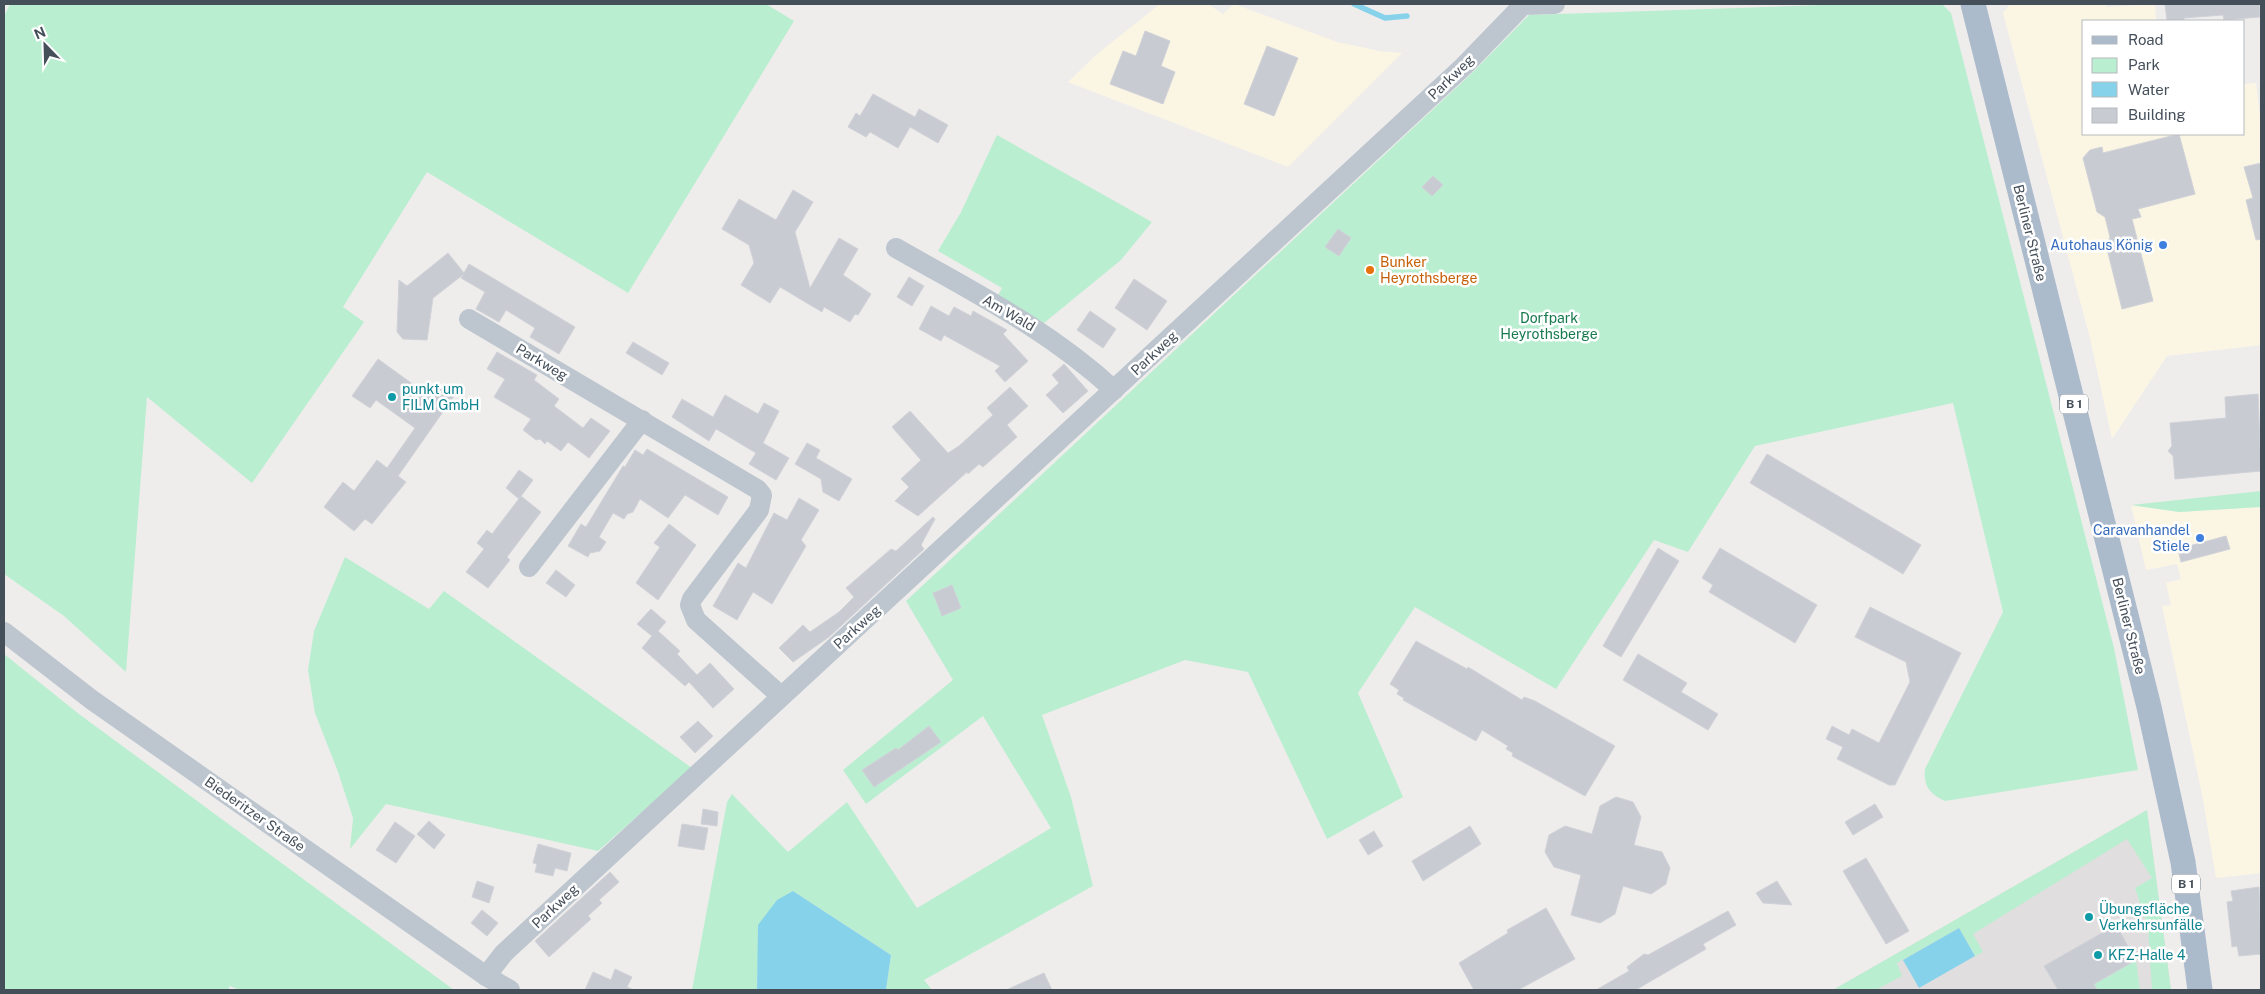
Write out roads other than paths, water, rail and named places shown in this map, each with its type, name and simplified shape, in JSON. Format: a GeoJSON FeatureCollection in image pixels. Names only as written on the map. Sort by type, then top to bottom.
{"type":"FeatureCollection","features":[{"type":"Feature","properties":{"kind":"main road","name":"Berliner Straße"},"geometry":{"type":"LineString","coordinates":[[1973,4],[2149,707],[2183,862],[2200,990]]}},
{"type":"Feature","properties":{"kind":"street","name":"Parkweg"},"geometry":{"type":"LineString","coordinates":[[486,976],[504,953],[1464,66],[1523,5],[1555,4]]}},
{"type":"Feature","properties":{"kind":"street","name":"Am Wald"},"geometry":{"type":"LineString","coordinates":[[896,248],[1040,330],[1070,351],[1114,390]]}},
{"type":"Feature","properties":{"kind":"street","name":"Parkweg"},"geometry":{"type":"LineString","coordinates":[[469,318],[747,481],[762,495],[759,510],[696,592],[690,605],[696,620],[781,696]]}},
{"type":"Feature","properties":{"kind":"street"},"geometry":{"type":"LineString","coordinates":[[529,567],[642,420]]}},
{"type":"Feature","properties":{"kind":"street","name":"Biederitzer Straße"},"geometry":{"type":"LineString","coordinates":[[4,632],[92,700],[486,976],[510,990]]}},
{"type":"Feature","properties":{"kind":"water"},"geometry":{"type":"Polygon","coordinates":[[[793,891],[891,955],[886,990],[757,990],[758,925],[777,900],[793,891]]]}},
{"type":"Feature","properties":{"kind":"water"},"geometry":{"type":"Polygon","coordinates":[[[1959,928],[1975,956],[1919,988],[1903,960],[1959,928]]]}},
{"type":"Feature","properties":{"kind":"waterway"},"geometry":{"type":"LineString","coordinates":[[1354,4],[1385,18],[1407,16]]}},
{"type":"Feature","properties":{"kind":"place","name":"Autohaus König"},"geometry":{"type":"Point","coordinates":[2163,245]}},
{"type":"Feature","properties":{"kind":"place","name":"Bunker Heyrothsberge"},"geometry":{"type":"Point","coordinates":[1370,270]}},
{"type":"Feature","properties":{"kind":"place","name":"punkt um FILM GmbH"},"geometry":{"type":"Point","coordinates":[392,397]}},
{"type":"Feature","properties":{"kind":"place","name":"Caravanhandel Stiele"},"geometry":{"type":"Point","coordinates":[2200,538]}},
{"type":"Feature","properties":{"kind":"place","name":"Übungsfläche Verkehrsunfälle"},"geometry":{"type":"Point","coordinates":[2089,917]}},
{"type":"Feature","properties":{"kind":"place","name":"KFZ-Halle 4"},"geometry":{"type":"Point","coordinates":[2098,955]}},
{"type":"Feature","properties":{"kind":"park label","name":"Dorfpark Heyrothsberge"},"geometry":{"type":"Point","coordinates":[1549,326]}}]}
